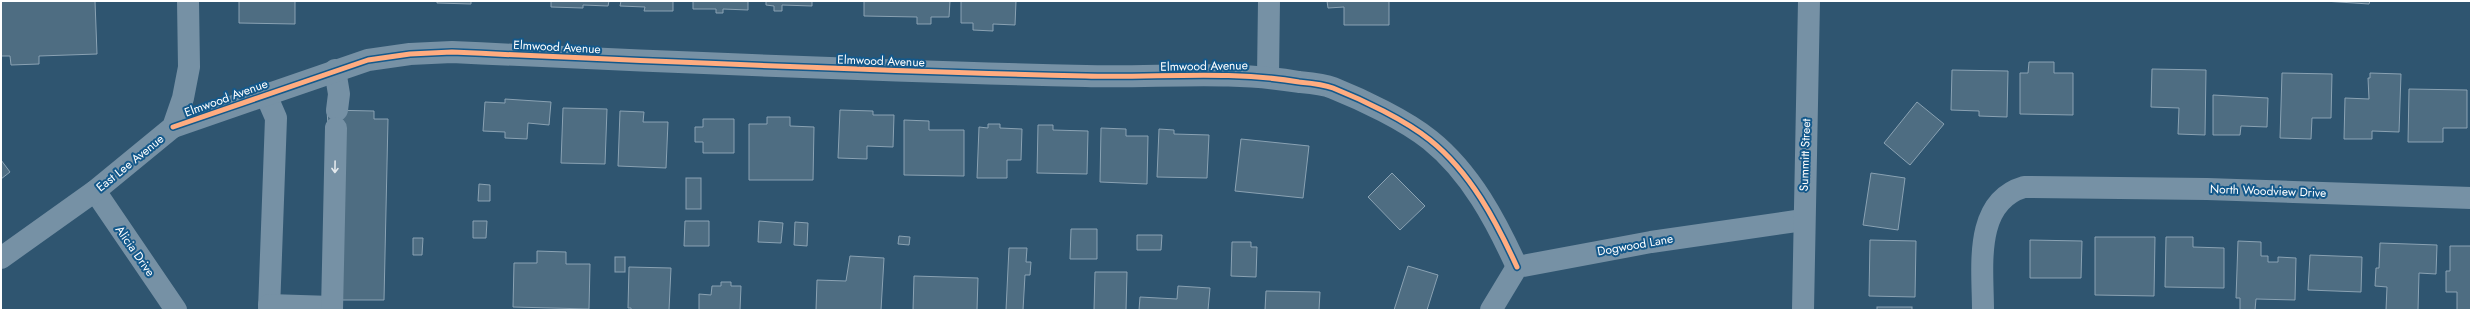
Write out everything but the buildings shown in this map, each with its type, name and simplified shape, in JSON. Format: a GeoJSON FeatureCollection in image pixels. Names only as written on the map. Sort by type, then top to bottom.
{"type":"FeatureCollection","features":[{"type":"Feature","properties":{"kind":"street","name":"East Lee Avenue"},"geometry":{"type":"LineString","coordinates":[[1,258],[95,191],[173,127],[184,98],[189,67],[188,1]]}},
{"type":"Feature","properties":{"kind":"street"},"geometry":{"type":"LineString","coordinates":[[1268,76],[1269,1]]}},
{"type":"Feature","properties":{"kind":"street","name":"Summitt Street"},"geometry":{"type":"LineString","coordinates":[[1803,310],[1803,220],[1809,1]]}},
{"type":"Feature","properties":{"kind":"street","name":"Elmwood Avenue"},"geometry":{"type":"LineString","coordinates":[[173,127],[335,70],[374,60],[410,54],[452,52],[841,70],[1140,78],[1268,76],[1330,87],[1381,110],[1430,139],[1462,173],[1481,198],[1497,224],[1517,267]]}},
{"type":"Feature","properties":{"kind":"street"},"geometry":{"type":"LineString","coordinates":[[266,94],[276,118],[269,308],[332,308],[339,94],[335,70]]}},
{"type":"Feature","properties":{"kind":"street","name":"North Woodview Drive"},"geometry":{"type":"LineString","coordinates":[[1983,310],[1984,244],[1986,230],[1993,209],[1999,200],[2013,190],[2024,187],[2207,189],[2471,198]]}},
{"type":"Feature","properties":{"kind":"street","name":"Alicia Drive"},"geometry":{"type":"LineString","coordinates":[[95,191],[176,310]]}},
{"type":"Feature","properties":{"kind":"street","name":"Dogwood Lane"},"geometry":{"type":"LineString","coordinates":[[1517,267],[1651,242],[1803,220]]}},
{"type":"Feature","properties":{"kind":"street"},"geometry":{"type":"LineString","coordinates":[[1491,310],[1517,267]]}},
{"type":"Feature","properties":{"kind":"cycle path"},"geometry":{"type":"LineString","coordinates":[[173,127],[368,60],[410,54],[452,52],[928,72],[1086,76],[1220,75],[1273,78],[1333,88],[1383,111],[1409,125],[1430,140],[1458,167],[1481,199],[1491,215],[1517,267]]}}]}
